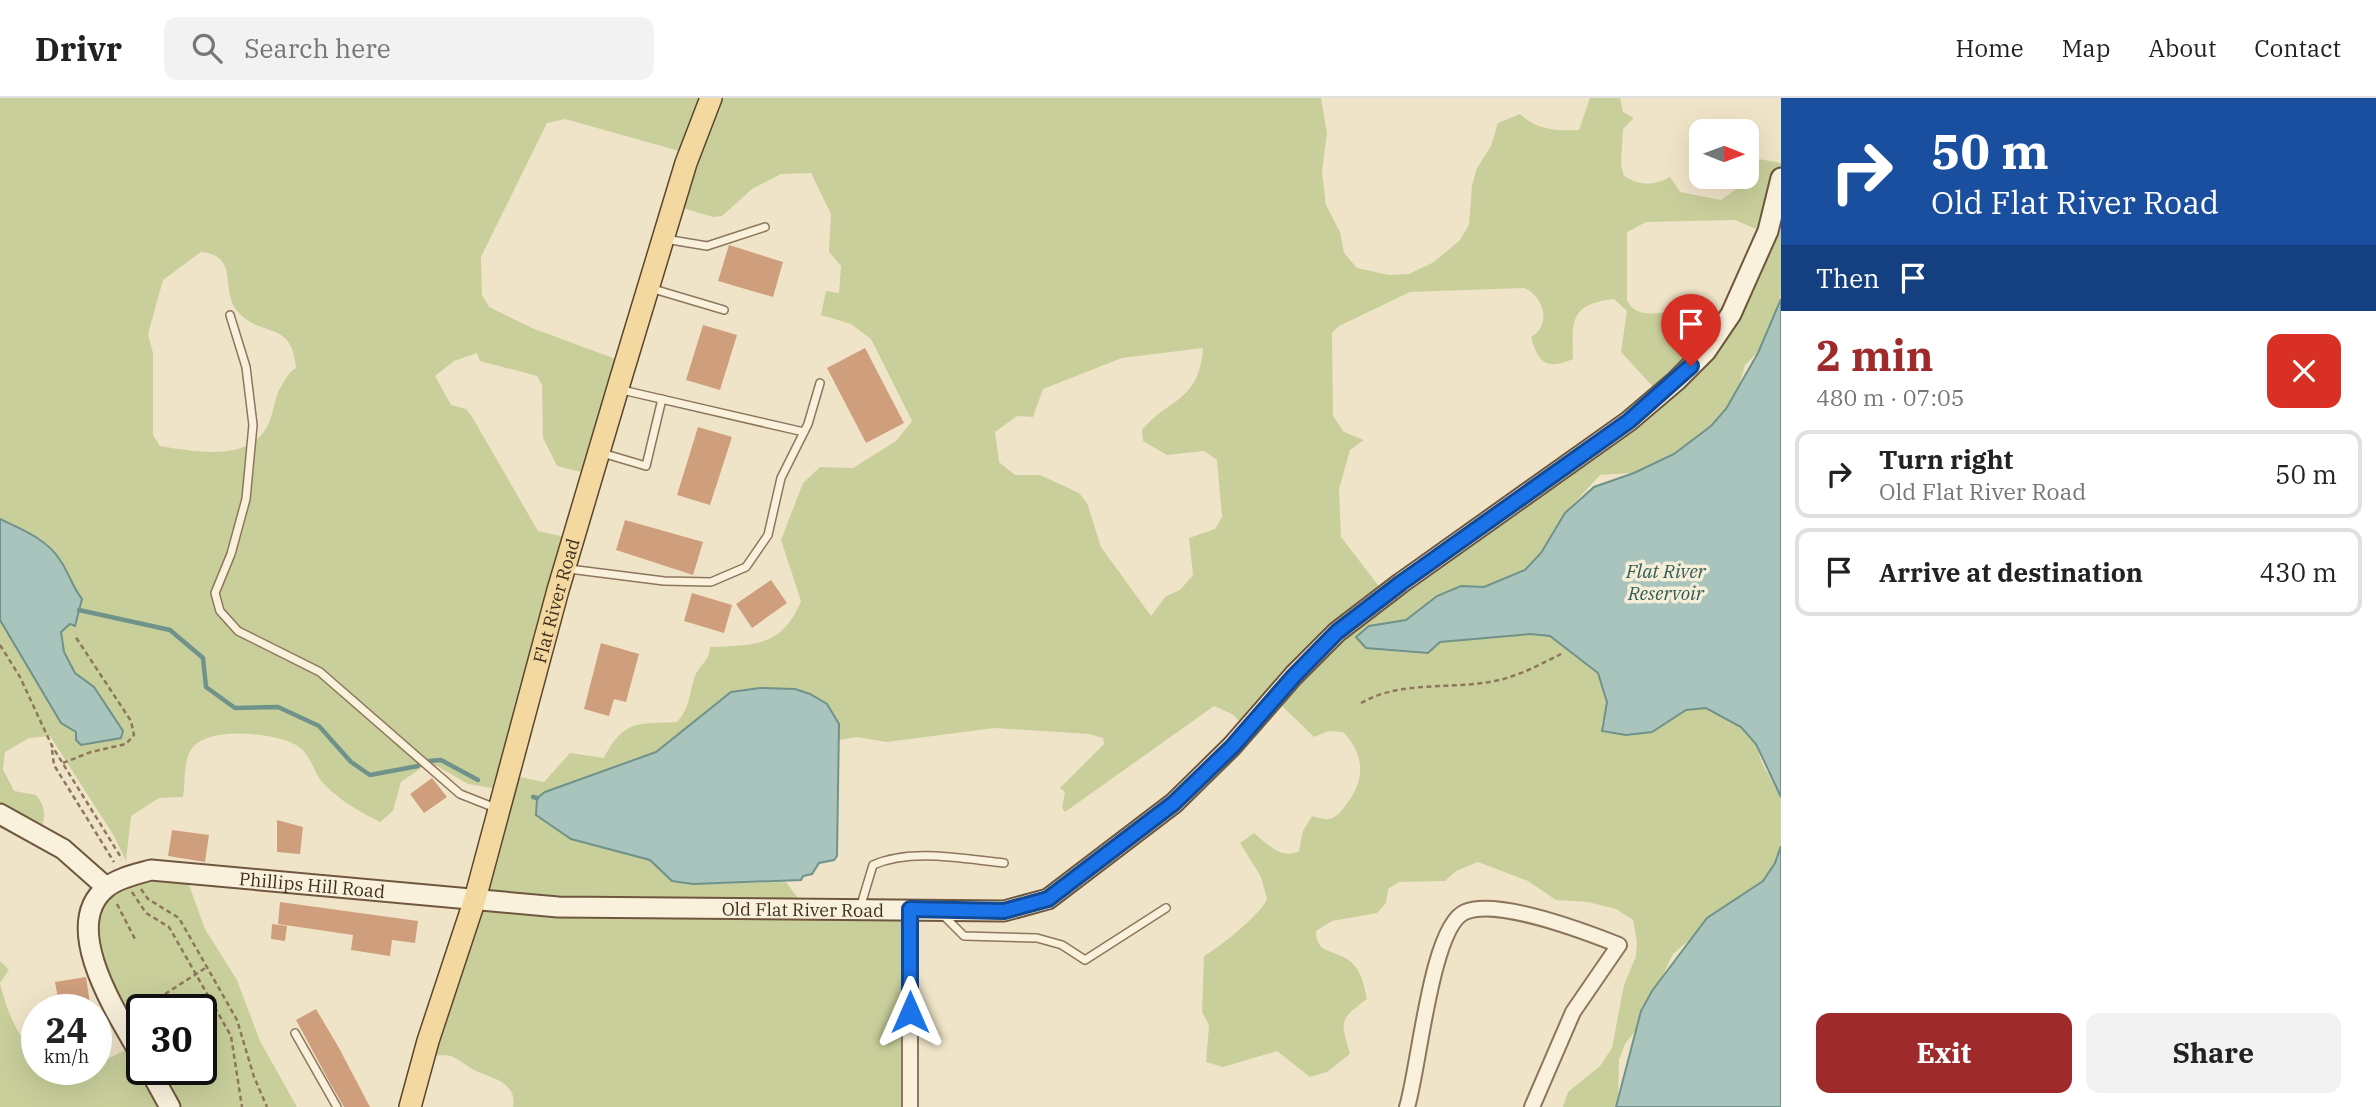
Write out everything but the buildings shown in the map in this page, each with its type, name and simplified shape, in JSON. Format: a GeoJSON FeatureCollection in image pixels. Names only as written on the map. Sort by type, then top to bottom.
{"type":"FeatureCollection","features":[{"type":"Feature","properties":{"kind":"main road","name":"Flat River Road"},"geometry":{"type":"LineString","coordinates":[[410,1107],[428,1041],[475,899],[564,569],[686,163],[711,98]]}},
{"type":"Feature","properties":{"kind":"street","name":"Old Flat River Road"},"geometry":{"type":"LineString","coordinates":[[475,899],[558,907],[1004,911],[1048,899],[1174,803],[1233,746],[1294,676],[1337,632],[1638,413],[1706,351],[1731,314],[1768,231],[1781,178]]}},
{"type":"Feature","properties":{"kind":"street"},"geometry":{"type":"LineString","coordinates":[[0,814],[126,884]]}},
{"type":"Feature","properties":{"kind":"street"},"geometry":{"type":"LineString","coordinates":[[126,884],[96,898],[89,946],[99,979],[126,1028]]}},
{"type":"Feature","properties":{"kind":"street","name":"Phillips Hill Road"},"geometry":{"type":"LineString","coordinates":[[126,884],[475,899]]}},
{"type":"Feature","properties":{"kind":"street"},"geometry":{"type":"LineString","coordinates":[[1407,1107],[1415,1082],[1428,998],[1446,930],[1456,916],[1480,908],[1495,908],[1571,927],[1619,945],[1573,1012],[1532,1107]]}},
{"type":"Feature","properties":{"kind":"street"},"geometry":{"type":"LineString","coordinates":[[910,909],[910,1107]]}},
{"type":"Feature","properties":{"kind":"street"},"geometry":{"type":"LineString","coordinates":[[158,1085],[170,1107]]}},
{"type":"Feature","properties":{"kind":"lane"},"geometry":{"type":"LineString","coordinates":[[664,239],[707,246],[765,227]]}},
{"type":"Feature","properties":{"kind":"lane"},"geometry":{"type":"LineString","coordinates":[[649,288],[724,310]]}},
{"type":"Feature","properties":{"kind":"lane"},"geometry":{"type":"LineString","coordinates":[[230,315],[246,367],[253,425],[246,499],[231,554],[215,593],[220,611],[238,631],[320,672],[460,794],[498,809]]}},
{"type":"Feature","properties":{"kind":"lane"},"geometry":{"type":"LineString","coordinates":[[564,569],[664,581],[711,582],[746,567],[768,535],[781,478],[804,432],[820,383]]}},
{"type":"Feature","properties":{"kind":"lane"},"geometry":{"type":"LineString","coordinates":[[618,389],[804,432]]}},
{"type":"Feature","properties":{"kind":"lane"},"geometry":{"type":"LineString","coordinates":[[599,452],[646,466],[662,399]]}},
{"type":"Feature","properties":{"kind":"lane"},"geometry":{"type":"LineString","coordinates":[[860,909],[873,865],[888,859],[935,857],[1004,863]]}},
{"type":"Feature","properties":{"kind":"lane"},"geometry":{"type":"LineString","coordinates":[[938,910],[964,936],[1037,938],[1062,945],[1085,960],[1166,908]]}},
{"type":"Feature","properties":{"kind":"lane"},"geometry":{"type":"LineString","coordinates":[[295,1033],[337,1107]]}},
{"type":"Feature","properties":{"kind":"path"},"geometry":{"type":"LineString","coordinates":[[63,763],[91,752],[126,744],[134,735],[131,721],[75,636]]}},
{"type":"Feature","properties":{"kind":"path"},"geometry":{"type":"LineString","coordinates":[[0,645],[20,677],[52,746],[126,884],[179,918],[237,1020],[254,1077],[267,1107]]}},
{"type":"Feature","properties":{"kind":"path"},"geometry":{"type":"LineString","coordinates":[[1361,704],[1382,691],[1494,681],[1527,672],[1561,654]]}},
{"type":"Feature","properties":{"kind":"path"},"geometry":{"type":"LineString","coordinates":[[52,746],[54,765],[126,884],[146,913],[165,923],[231,1036],[242,1107]]}},
{"type":"Feature","properties":{"kind":"path"},"geometry":{"type":"LineString","coordinates":[[126,884],[117,908],[136,941]]}},
{"type":"Feature","properties":{"kind":"path"},"geometry":{"type":"LineString","coordinates":[[165,994],[207,967]]}},
{"type":"Feature","properties":{"kind":"green space"},"geometry":{"type":"Polygon","coordinates":[[[0,98],[1321,98],[1327,133],[1322,172],[1326,205],[1340,232],[1344,253],[1357,268],[1389,275],[1409,274],[1434,262],[1460,240],[1469,225],[1472,185],[1477,168],[1491,146],[1498,123],[1520,114],[1547,128],[1579,130],[1590,98],[1620,98],[1623,112],[1634,118],[1623,129],[1621,165],[1624,176],[1647,184],[1670,177],[1680,192],[1721,200],[1735,189],[1759,189],[1759,159],[1781,163],[1781,295],[1769,335],[1759,351],[1745,365],[1732,411],[1678,470],[1600,475],[1565,513],[1541,553],[1525,570],[1484,587],[1461,587],[1437,596],[1406,620],[1369,626],[1440,642],[1531,634],[1550,636],[1598,673],[1607,702],[1601,726],[1652,732],[1686,710],[1706,708],[1741,727],[1756,744],[1762,763],[1781,797],[1781,872],[1715,918],[1673,954],[1663,975],[1654,1007],[1625,1044],[1619,1060],[1618,1107],[1563,1107],[1568,1092],[1600,1066],[1612,1048],[1624,985],[1636,956],[1637,942],[1633,920],[1616,909],[1588,902],[1556,900],[1528,881],[1478,862],[1456,871],[1445,881],[1399,882],[1388,889],[1386,903],[1377,913],[1332,921],[1316,931],[1317,939],[1323,948],[1345,958],[1358,970],[1367,999],[1351,1012],[1344,1022],[1344,1034],[1350,1054],[1327,1072],[1310,1077],[1277,1051],[1223,1067],[1206,1062],[1209,1025],[1202,1012],[1204,956],[1248,922],[1267,899],[1261,877],[1240,843],[1254,833],[1281,852],[1287,854],[1299,851],[1303,831],[1312,816],[1326,819],[1338,814],[1352,797],[1359,778],[1356,750],[1343,732],[1329,731],[1314,737],[1277,701],[1248,729],[1232,714],[1214,706],[1065,812],[1062,808],[1065,792],[1060,788],[1104,744],[1103,738],[1089,734],[995,728],[886,742],[857,737],[839,740],[839,724],[731,692],[656,752],[545,792],[571,839],[650,860],[672,881],[693,884],[786,882],[805,908],[912,912],[910,1107],[513,1107],[511,1091],[501,1082],[453,1057],[430,1056],[503,790],[468,784],[437,766],[424,766],[401,782],[393,811],[380,822],[349,805],[328,788],[300,747],[284,740],[258,735],[216,736],[204,739],[191,750],[186,763],[183,797],[159,798],[131,816],[126,861],[114,836],[50,736],[29,738],[5,752],[3,769],[14,791],[36,795],[44,809],[43,824],[38,834],[0,815],[0,620],[61,723],[76,732],[82,745],[121,738],[94,687],[75,673],[64,652],[60,632],[70,624],[74,626],[82,599],[55,553],[24,531],[0,519],[0,98]],[[565,119],[547,123],[481,257],[482,295],[489,307],[532,328],[624,362],[593,475],[557,466],[543,438],[542,385],[537,376],[480,361],[477,353],[454,361],[435,376],[451,405],[466,409],[471,415],[538,531],[574,539],[510,775],[544,782],[570,753],[604,758],[618,736],[633,726],[677,722],[689,700],[695,676],[708,656],[710,647],[754,644],[776,635],[785,627],[801,601],[781,540],[803,483],[820,467],[853,468],[896,441],[912,421],[871,339],[851,324],[821,315],[826,291],[839,293],[841,266],[829,252],[831,214],[811,173],[781,174],[752,189],[722,216],[713,217],[676,206],[690,154],[565,119]],[[1735,220],[1646,222],[1627,232],[1627,300],[1632,307],[1646,313],[1688,311],[1716,329],[1768,234],[1735,220]],[[201,252],[163,280],[148,334],[153,353],[153,435],[160,446],[218,452],[246,446],[258,438],[271,418],[279,390],[296,368],[289,342],[247,320],[238,312],[233,304],[221,260],[201,252]],[[1524,288],[1410,292],[1339,326],[1332,333],[1333,416],[1344,432],[1364,440],[1350,450],[1339,489],[1341,537],[1385,594],[1656,390],[1621,352],[1627,311],[1614,299],[1600,301],[1581,310],[1574,324],[1573,359],[1551,364],[1541,359],[1531,337],[1542,325],[1541,304],[1524,288]],[[1203,348],[1122,358],[1043,389],[1033,417],[1017,416],[995,432],[999,462],[1015,475],[1040,475],[1079,493],[1087,503],[1101,547],[1151,616],[1166,596],[1180,590],[1193,575],[1189,538],[1215,529],[1222,517],[1217,460],[1204,451],[1167,455],[1143,441],[1142,430],[1152,419],[1182,397],[1196,379],[1203,348]]]}},
{"type":"Feature","properties":{"kind":"green space"},"geometry":{"type":"Polygon","coordinates":[[[185,874],[205,929],[237,980],[260,1041],[297,1107],[0,1107],[0,983],[13,1022],[21,1036],[21,1085],[112,1085],[112,1057],[126,1050],[126,1085],[217,1085],[217,994],[126,994],[126,1025],[90,947],[99,899],[135,875],[185,874]]]}},
{"type":"Feature","properties":{"kind":"green space"},"geometry":{"type":"Polygon","coordinates":[[[0,961],[9,970],[0,983],[0,961]]]}},
{"type":"Feature","properties":{"kind":"water","name":"Flat River Reservoir"},"geometry":{"type":"Polygon","coordinates":[[[1781,299],[1781,797],[1756,744],[1741,727],[1706,708],[1686,710],[1652,732],[1626,735],[1602,731],[1607,702],[1598,673],[1550,636],[1531,634],[1440,642],[1428,653],[1366,648],[1356,637],[1369,626],[1406,620],[1437,596],[1461,586],[1484,587],[1525,570],[1541,553],[1565,513],[1594,487],[1634,473],[1674,454],[1711,426],[1726,409],[1758,353],[1781,299]]]}},
{"type":"Feature","properties":{"kind":"water"},"geometry":{"type":"Polygon","coordinates":[[[0,519],[33,535],[48,546],[66,570],[82,599],[75,626],[70,624],[61,632],[64,652],[75,673],[94,687],[123,731],[121,738],[81,745],[76,740],[76,732],[61,723],[0,620],[0,519]]]}},
{"type":"Feature","properties":{"kind":"water"},"geometry":{"type":"Polygon","coordinates":[[[760,688],[795,689],[810,694],[827,704],[839,724],[837,856],[834,860],[819,863],[812,874],[803,876],[801,880],[693,884],[672,881],[650,860],[571,839],[536,815],[537,798],[545,792],[656,752],[731,692],[760,688]]]}},
{"type":"Feature","properties":{"kind":"water"},"geometry":{"type":"Polygon","coordinates":[[[1781,846],[1781,1107],[1616,1107],[1641,1011],[1652,991],[1707,918],[1763,881],[1775,863],[1781,846]]]}},
{"type":"Feature","properties":{"kind":"waterway"},"geometry":{"type":"LineString","coordinates":[[79,610],[170,630],[203,658],[206,687],[235,708],[278,707],[319,726],[351,762],[370,775],[418,766]]}},
{"type":"Feature","properties":{"kind":"waterway"},"geometry":{"type":"LineString","coordinates":[[429,761],[441,760],[478,780]]}},
{"type":"Feature","properties":{"kind":"waterway"},"geometry":{"type":"LineString","coordinates":[[533,797],[537,798]]}},
{"type":"Feature","properties":{"kind":"route"},"geometry":{"type":"LineString","coordinates":[[910,1012],[910,909],[1004,911],[1022,909],[1048,899],[1174,803],[1233,746],[1294,676],[1337,632],[1401,583],[1629,421],[1691,366]]}}]}
